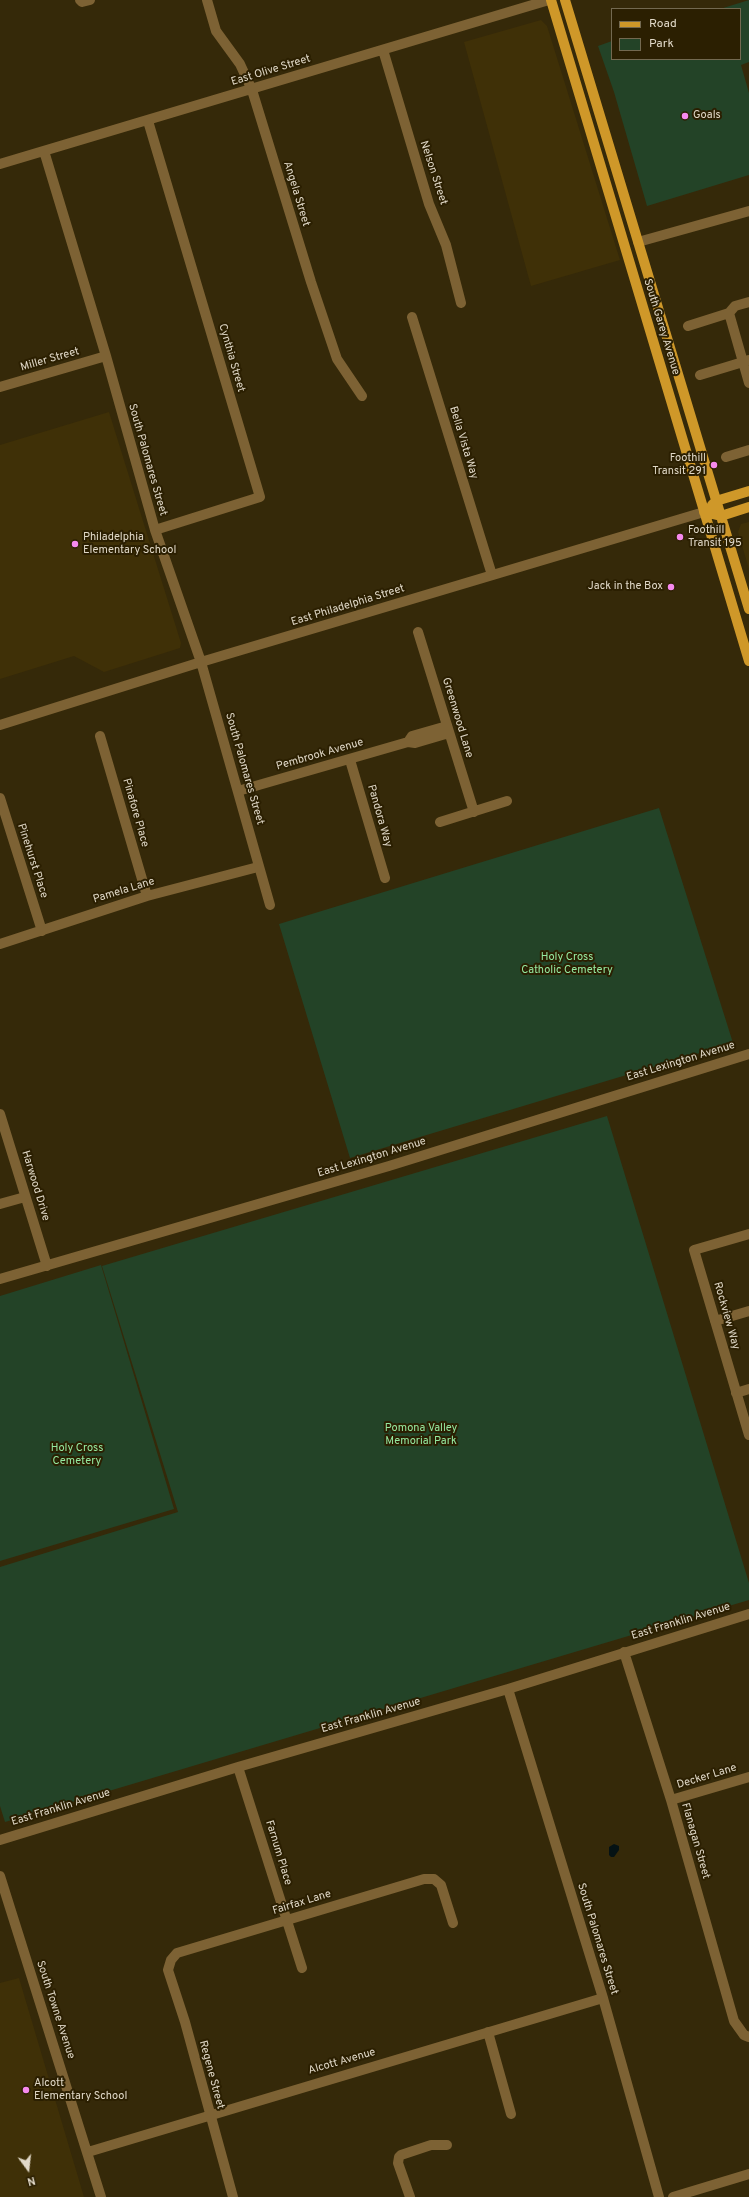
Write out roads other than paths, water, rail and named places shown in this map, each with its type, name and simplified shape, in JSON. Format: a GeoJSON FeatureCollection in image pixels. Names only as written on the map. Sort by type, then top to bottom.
{"type":"FeatureCollection","features":[{"type":"Feature","properties":{"kind":"main road","name":"South Garey Avenue"},"geometry":{"type":"LineString","coordinates":[[550,0],[749,661]]}},
{"type":"Feature","properties":{"kind":"main road","name":"South Garey Avenue"},"geometry":{"type":"LineString","coordinates":[[565,0],[749,609]]}},
{"type":"Feature","properties":{"kind":"main road"},"geometry":{"type":"LineString","coordinates":[[616,220],[627,234],[638,242]]}},
{"type":"Feature","properties":{"kind":"main road"},"geometry":{"type":"LineString","coordinates":[[624,247],[637,254],[645,265]]}},
{"type":"Feature","properties":{"kind":"main road"},"geometry":{"type":"LineString","coordinates":[[704,512],[716,501],[749,491]]}},
{"type":"Feature","properties":{"kind":"main road"},"geometry":{"type":"LineString","coordinates":[[704,512],[721,516],[749,507]]}},
{"type":"Feature","properties":{"kind":"street","name":"Angela Street"},"geometry":{"type":"LineString","coordinates":[[206,0],[216,30],[240,64],[252,90],[311,282],[337,359],[362,396]]}},
{"type":"Feature","properties":{"kind":"street","name":"East Olive Street"},"geometry":{"type":"LineString","coordinates":[[0,164],[550,0]]}},
{"type":"Feature","properties":{"kind":"street","name":"Nelson Street"},"geometry":{"type":"LineString","coordinates":[[383,50],[429,204],[446,245],[461,303]]}},
{"type":"Feature","properties":{"kind":"street","name":"Cynthia Street"},"geometry":{"type":"LineString","coordinates":[[148,121],[260,497],[155,530]]}},
{"type":"Feature","properties":{"kind":"street","name":"South Palomares Street"},"geometry":{"type":"LineString","coordinates":[[44,151],[106,356],[155,530],[201,662],[270,905]]}},
{"type":"Feature","properties":{"kind":"street"},"geometry":{"type":"LineString","coordinates":[[638,242],[749,211]]}},
{"type":"Feature","properties":{"kind":"street"},"geometry":{"type":"LineString","coordinates":[[688,326],[729,313],[735,306],[749,302]]}},
{"type":"Feature","properties":{"kind":"street"},"geometry":{"type":"LineString","coordinates":[[729,313],[746,361],[749,383]]}},
{"type":"Feature","properties":{"kind":"street","name":"Bella Vista Way"},"geometry":{"type":"LineString","coordinates":[[412,317],[492,575]]}},
{"type":"Feature","properties":{"kind":"street","name":"Miller Street"},"geometry":{"type":"LineString","coordinates":[[0,387],[106,356]]}},
{"type":"Feature","properties":{"kind":"street"},"geometry":{"type":"LineString","coordinates":[[700,375],[746,361]]}},
{"type":"Feature","properties":{"kind":"street"},"geometry":{"type":"LineString","coordinates":[[726,457],[749,450]]}},
{"type":"Feature","properties":{"kind":"street","name":"East Philadelphia Street"},"geometry":{"type":"LineString","coordinates":[[0,725],[201,662],[704,512]]}},
{"type":"Feature","properties":{"kind":"street","name":"Greenwood Lane"},"geometry":{"type":"LineString","coordinates":[[418,632],[474,812]]}},
{"type":"Feature","properties":{"kind":"street","name":"Pembrook Avenue"},"geometry":{"type":"LineString","coordinates":[[238,791],[350,760],[408,742],[412,736],[448,729]]}},
{"type":"Feature","properties":{"kind":"street","name":"Pinafore Place"},"geometry":{"type":"LineString","coordinates":[[100,736],[147,896]]}},
{"type":"Feature","properties":{"kind":"street","name":"Pandora Way"},"geometry":{"type":"LineString","coordinates":[[350,760],[385,878]]}},
{"type":"Feature","properties":{"kind":"street","name":"Pinehurst Place"},"geometry":{"type":"LineString","coordinates":[[0,798],[42,931]]}},
{"type":"Feature","properties":{"kind":"street"},"geometry":{"type":"LineString","coordinates":[[440,822],[506,801]]}},
{"type":"Feature","properties":{"kind":"street","name":"Pamela Lane"},"geometry":{"type":"LineString","coordinates":[[0,944],[147,896],[258,867]]}},
{"type":"Feature","properties":{"kind":"street","name":"East Lexington Avenue"},"geometry":{"type":"LineString","coordinates":[[0,1279],[389,1166],[749,1054]]}},
{"type":"Feature","properties":{"kind":"street","name":"Harwood Drive"},"geometry":{"type":"LineString","coordinates":[[0,1114],[47,1266]]}},
{"type":"Feature","properties":{"kind":"street"},"geometry":{"type":"LineString","coordinates":[[0,1204],[25,1197]]}},
{"type":"Feature","properties":{"kind":"street","name":"Rockview Way"},"geometry":{"type":"LineString","coordinates":[[749,1234],[694,1250],[749,1435]]}},
{"type":"Feature","properties":{"kind":"street"},"geometry":{"type":"LineString","coordinates":[[715,1321],[749,1311]]}},
{"type":"Feature","properties":{"kind":"street"},"geometry":{"type":"LineString","coordinates":[[736,1393],[749,1389]]}},
{"type":"Feature","properties":{"kind":"street","name":"East Franklin Avenue"},"geometry":{"type":"LineString","coordinates":[[0,1840],[238,1767],[508,1689],[749,1614]]}},
{"type":"Feature","properties":{"kind":"street","name":"Flanagan Street"},"geometry":{"type":"LineString","coordinates":[[624,1652],[671,1800],[734,2021],[746,2036]]}},
{"type":"Feature","properties":{"kind":"street","name":"South Palomares Street"},"geometry":{"type":"LineString","coordinates":[[508,1689],[602,1998],[659,2197]]}},
{"type":"Feature","properties":{"kind":"street","name":"Farnum Place"},"geometry":{"type":"LineString","coordinates":[[238,1767],[302,1968]]}},
{"type":"Feature","properties":{"kind":"street","name":"Decker Lane"},"geometry":{"type":"LineString","coordinates":[[671,1800],[749,1777]]}},
{"type":"Feature","properties":{"kind":"street","name":"South Towne Avenue"},"geometry":{"type":"LineString","coordinates":[[0,1876],[101,2197]]}},
{"type":"Feature","properties":{"kind":"street","name":"Fairfax Lane"},"geometry":{"type":"LineString","coordinates":[[170,1960],[177,1953],[424,1879],[434,1879],[441,1885],[453,1923]]}},
{"type":"Feature","properties":{"kind":"street","name":"Regene Street"},"geometry":{"type":"LineString","coordinates":[[170,1960],[168,1970],[185,2022],[233,2197]]}},
{"type":"Feature","properties":{"kind":"street","name":"Alcott Avenue"},"geometry":{"type":"LineString","coordinates":[[88,2152],[209,2114],[602,1998]]}},
{"type":"Feature","properties":{"kind":"street"},"geometry":{"type":"LineString","coordinates":[[488,2032],[511,2114]]}},
{"type":"Feature","properties":{"kind":"street"},"geometry":{"type":"LineString","coordinates":[[410,2197],[398,2163],[399,2157],[431,2144],[447,2145]]}},
{"type":"Feature","properties":{"kind":"street"},"geometry":{"type":"LineString","coordinates":[[672,2197],[749,2174]]}},
{"type":"Feature","properties":{"kind":"place","name":"Goals"},"geometry":{"type":"Point","coordinates":[685,116]}},
{"type":"Feature","properties":{"kind":"place","name":"Foothill Transit 291"},"geometry":{"type":"Point","coordinates":[714,465]}},
{"type":"Feature","properties":{"kind":"place","name":"Foothill Transit 195"},"geometry":{"type":"Point","coordinates":[680,537]}},
{"type":"Feature","properties":{"kind":"place","name":"Philadelphia Elementary School"},"geometry":{"type":"Point","coordinates":[75,544]}},
{"type":"Feature","properties":{"kind":"place","name":"Jack in the Box"},"geometry":{"type":"Point","coordinates":[671,587]}},
{"type":"Feature","properties":{"kind":"place","name":"Alcott Elementary School"},"geometry":{"type":"Point","coordinates":[26,2090]}},
{"type":"Feature","properties":{"kind":"park label","name":"Holy Cross Catholic Cemetery"},"geometry":{"type":"Point","coordinates":[567,964]}},
{"type":"Feature","properties":{"kind":"park label","name":"Pomona Valley Memorial Park"},"geometry":{"type":"Point","coordinates":[421,1435]}},
{"type":"Feature","properties":{"kind":"park label","name":"Holy Cross Cemetery"},"geometry":{"type":"Point","coordinates":[77,1455]}}]}
